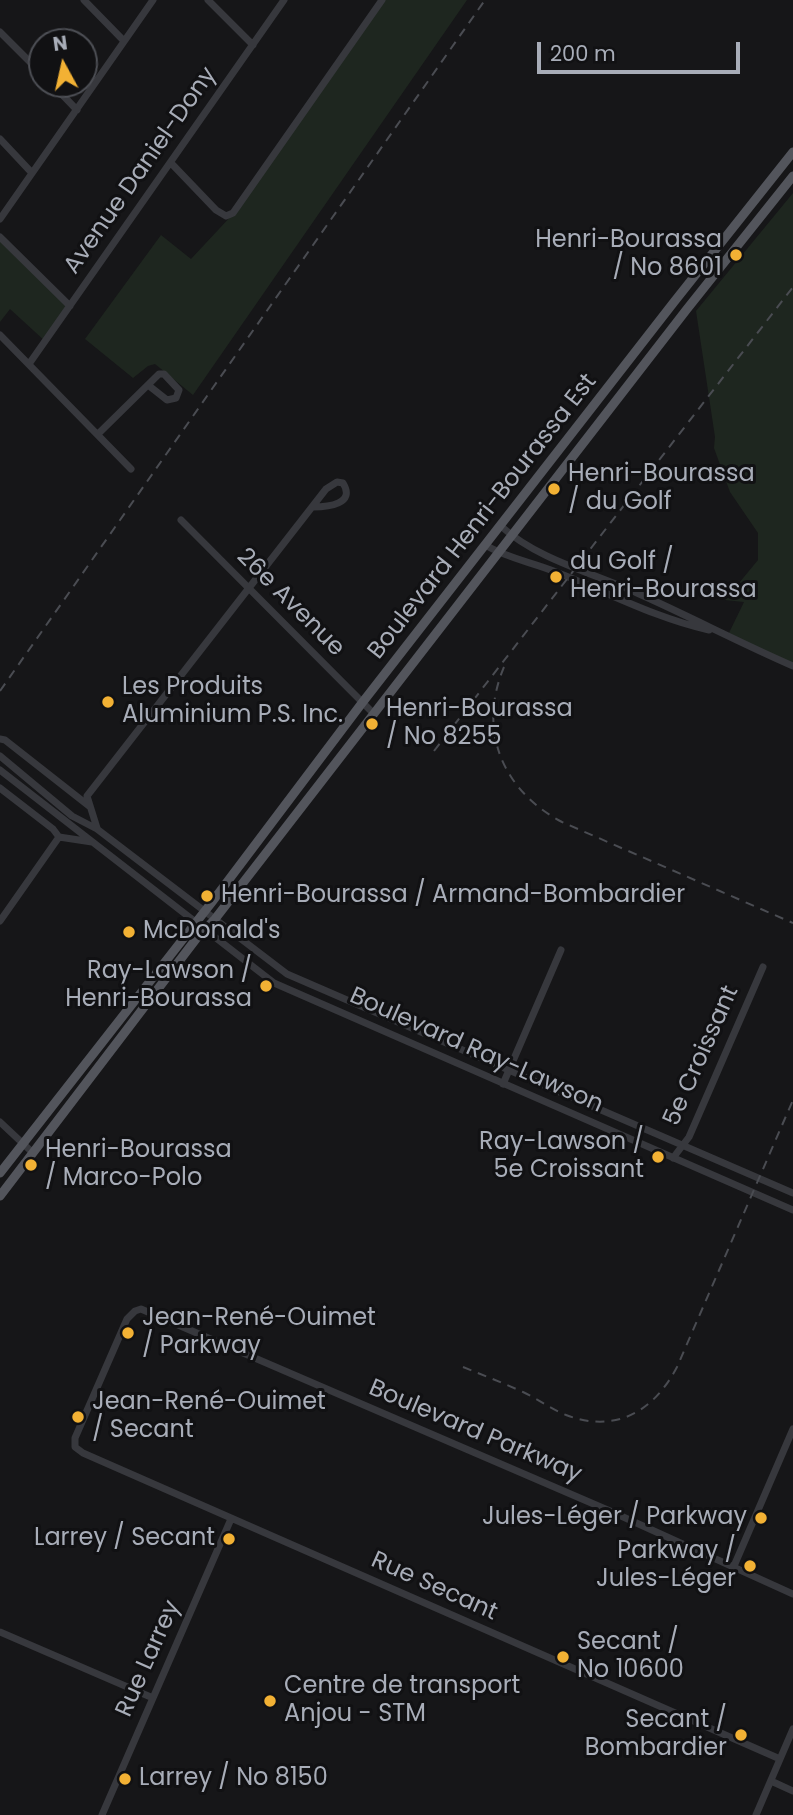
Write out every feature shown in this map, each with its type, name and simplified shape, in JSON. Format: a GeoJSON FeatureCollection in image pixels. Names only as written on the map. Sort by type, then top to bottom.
{"type":"FeatureCollection","features":[{"type":"Feature","properties":{"kind":"main road","name":"Boulevard Henri-Bourassa Est"},"geometry":{"type":"LineString","coordinates":[[0,1173],[205,911],[485,545],[502,527],[793,152]]}},
{"type":"Feature","properties":{"kind":"main road","name":"Boulevard Henri-Bourassa Est"},"geometry":{"type":"LineString","coordinates":[[0,1196],[204,930],[793,176]]}},
{"type":"Feature","properties":{"kind":"street"},"geometry":{"type":"LineString","coordinates":[[84,0],[124,41]]}},
{"type":"Feature","properties":{"kind":"street"},"geometry":{"type":"LineString","coordinates":[[0,219],[153,0]]}},
{"type":"Feature","properties":{"kind":"street"},"geometry":{"type":"LineString","coordinates":[[208,0],[253,45]]}},
{"type":"Feature","properties":{"kind":"street","name":"Avenue Daniel-Dony"},"geometry":{"type":"LineString","coordinates":[[29,364],[284,0]]}},
{"type":"Feature","properties":{"kind":"street"},"geometry":{"type":"LineString","coordinates":[[171,163],[216,210],[226,216],[233,213],[377,2]]}},
{"type":"Feature","properties":{"kind":"street"},"geometry":{"type":"LineString","coordinates":[[0,32],[28,60]]}},
{"type":"Feature","properties":{"kind":"street"},"geometry":{"type":"LineString","coordinates":[[65,98],[77,110]]}},
{"type":"Feature","properties":{"kind":"street"},"geometry":{"type":"LineString","coordinates":[[0,139],[32,173]]}},
{"type":"Feature","properties":{"kind":"street"},"geometry":{"type":"LineString","coordinates":[[0,237],[69,306]]}},
{"type":"Feature","properties":{"kind":"street"},"geometry":{"type":"LineString","coordinates":[[0,335],[131,469]]}},
{"type":"Feature","properties":{"kind":"street"},"geometry":{"type":"LineString","coordinates":[[98,434],[148,386]]}},
{"type":"Feature","properties":{"kind":"street"},"geometry":{"type":"LineString","coordinates":[[97,829],[87,796],[248,588],[331,484],[343,484],[347,495],[344,501],[331,506],[313,507]]}},
{"type":"Feature","properties":{"kind":"street","name":"26e Avenue"},"geometry":{"type":"LineString","coordinates":[[181,520],[373,713]]}},
{"type":"Feature","properties":{"kind":"street"},"geometry":{"type":"LineString","coordinates":[[502,527],[523,545],[656,601],[793,666]]}},
{"type":"Feature","properties":{"kind":"street"},"geometry":{"type":"LineString","coordinates":[[485,545],[664,617],[713,630]]}},
{"type":"Feature","properties":{"kind":"street"},"geometry":{"type":"LineString","coordinates":[[0,739],[5,740],[89,806]]}},
{"type":"Feature","properties":{"kind":"street"},"geometry":{"type":"LineString","coordinates":[[0,756],[71,819]]}},
{"type":"Feature","properties":{"kind":"street"},"geometry":{"type":"LineString","coordinates":[[0,770],[71,819]]}},
{"type":"Feature","properties":{"kind":"street"},"geometry":{"type":"LineString","coordinates":[[0,788],[53,829],[59,837],[93,842]]}},
{"type":"Feature","properties":{"kind":"street","name":"Boulevard Ray-Lawson"},"geometry":{"type":"LineString","coordinates":[[71,819],[97,829],[286,974],[793,1193]]}},
{"type":"Feature","properties":{"kind":"street","name":"Boulevard Ray-Lawson"},"geometry":{"type":"LineString","coordinates":[[71,819],[93,842],[259,973],[282,988],[793,1210]]}},
{"type":"Feature","properties":{"kind":"street"},"geometry":{"type":"LineString","coordinates":[[0,921],[59,837]]}},
{"type":"Feature","properties":{"kind":"street"},"geometry":{"type":"LineString","coordinates":[[503,1084],[561,950]]}},
{"type":"Feature","properties":{"kind":"street","name":"5e Croissant"},"geometry":{"type":"LineString","coordinates":[[673,1158],[689,1137],[763,967]]}},
{"type":"Feature","properties":{"kind":"street"},"geometry":{"type":"LineString","coordinates":[[477,1073],[483,1058]]}},
{"type":"Feature","properties":{"kind":"street"},"geometry":{"type":"LineString","coordinates":[[0,1122],[33,1153]]}},
{"type":"Feature","properties":{"kind":"street","name":"Boulevard Parkway"},"geometry":{"type":"LineString","coordinates":[[75,1447],[75,1438],[127,1319],[135,1311],[141,1310],[734,1566],[793,1594]]}},
{"type":"Feature","properties":{"kind":"street"},"geometry":{"type":"LineString","coordinates":[[734,1566],[793,1429]]}},
{"type":"Feature","properties":{"kind":"street","name":"Rue Secant"},"geometry":{"type":"LineString","coordinates":[[75,1447],[83,1453],[232,1519],[780,1759]]}},
{"type":"Feature","properties":{"kind":"street","name":"Rue Larrey"},"geometry":{"type":"LineString","coordinates":[[102,1815],[232,1519]]}},
{"type":"Feature","properties":{"kind":"street"},"geometry":{"type":"LineString","coordinates":[[0,1632],[153,1698]]}},
{"type":"Feature","properties":{"kind":"street"},"geometry":{"type":"LineString","coordinates":[[756,1815],[793,1729]]}},
{"type":"Feature","properties":{"kind":"street"},"geometry":{"type":"LineString","coordinates":[[771,1781],[793,1791]]}},
{"type":"Feature","properties":{"kind":"shaded area"},"geometry":{"type":"Polygon","coordinates":[[[383,0],[467,0],[193,395],[155,364],[133,378],[85,339],[161,235],[191,259],[233,214],[383,0]]]}},
{"type":"Feature","properties":{"kind":"shaded area"},"geometry":{"type":"Polygon","coordinates":[[[793,193],[793,666],[727,637],[744,602],[725,600],[758,560],[758,533],[730,492],[714,448],[715,437],[696,311],[793,193]]]}},
{"type":"Feature","properties":{"kind":"shaded area"},"geometry":{"type":"Polygon","coordinates":[[[0,237],[70,306],[46,342],[10,309],[0,322],[0,237]]]}},
{"type":"Feature","properties":{"kind":"railway"},"geometry":{"type":"LineString","coordinates":[[0,691],[485,0]]}},
{"type":"Feature","properties":{"kind":"railway"},"geometry":{"type":"LineString","coordinates":[[434,751],[793,287]]}},
{"type":"Feature","properties":{"kind":"railway"},"geometry":{"type":"LineString","coordinates":[[504,667],[496,691],[493,714],[495,736],[501,757],[524,794],[562,822],[793,923]]}},
{"type":"Feature","properties":{"kind":"railway"},"geometry":{"type":"LineString","coordinates":[[463,1367],[523,1392],[560,1413],[584,1420],[617,1420],[645,1407],[657,1396],[677,1367],[793,1100]]}},
{"type":"Feature","properties":{"kind":"place","name":"Henri-Bourassa / No 8601"},"geometry":{"type":"Point","coordinates":[736,255]}},
{"type":"Feature","properties":{"kind":"place","name":"Henri-Bourassa / du Golf"},"geometry":{"type":"Point","coordinates":[554,489]}},
{"type":"Feature","properties":{"kind":"place","name":"du Golf / Henri-Bourassa"},"geometry":{"type":"Point","coordinates":[556,577]}},
{"type":"Feature","properties":{"kind":"place","name":"Les Produits Aluminium P.S. Inc."},"geometry":{"type":"Point","coordinates":[108,702]}},
{"type":"Feature","properties":{"kind":"place","name":"Henri-Bourassa / No 8255"},"geometry":{"type":"Point","coordinates":[372,724]}},
{"type":"Feature","properties":{"kind":"place","name":"Henri-Bourassa / Armand-Bombardier"},"geometry":{"type":"Point","coordinates":[207,896]}},
{"type":"Feature","properties":{"kind":"place","name":"McDonald's"},"geometry":{"type":"Point","coordinates":[129,932]}},
{"type":"Feature","properties":{"kind":"place","name":"Ray-Lawson / Henri-Bourassa"},"geometry":{"type":"Point","coordinates":[266,986]}},
{"type":"Feature","properties":{"kind":"place","name":"Ray-Lawson / 5e Croissant"},"geometry":{"type":"Point","coordinates":[658,1157]}},
{"type":"Feature","properties":{"kind":"place","name":"Henri-Bourassa / Marco-Polo"},"geometry":{"type":"Point","coordinates":[31,1165]}},
{"type":"Feature","properties":{"kind":"place","name":"Jean-René-Ouimet / Parkway"},"geometry":{"type":"Point","coordinates":[128,1333]}},
{"type":"Feature","properties":{"kind":"place","name":"Jean-René-Ouimet / Secant"},"geometry":{"type":"Point","coordinates":[78,1417]}},
{"type":"Feature","properties":{"kind":"place","name":"Jules-Léger / Parkway"},"geometry":{"type":"Point","coordinates":[761,1518]}},
{"type":"Feature","properties":{"kind":"place","name":"Larrey / Secant"},"geometry":{"type":"Point","coordinates":[229,1539]}},
{"type":"Feature","properties":{"kind":"place","name":"Parkway / Jules-Léger"},"geometry":{"type":"Point","coordinates":[750,1566]}},
{"type":"Feature","properties":{"kind":"place","name":"Secant / No 10600"},"geometry":{"type":"Point","coordinates":[563,1657]}},
{"type":"Feature","properties":{"kind":"place","name":"Centre de transport Anjou - STM"},"geometry":{"type":"Point","coordinates":[270,1701]}},
{"type":"Feature","properties":{"kind":"place","name":"Secant / Bombardier"},"geometry":{"type":"Point","coordinates":[741,1735]}},
{"type":"Feature","properties":{"kind":"place","name":"Larrey / No 8150"},"geometry":{"type":"Point","coordinates":[125,1779]}}]}
